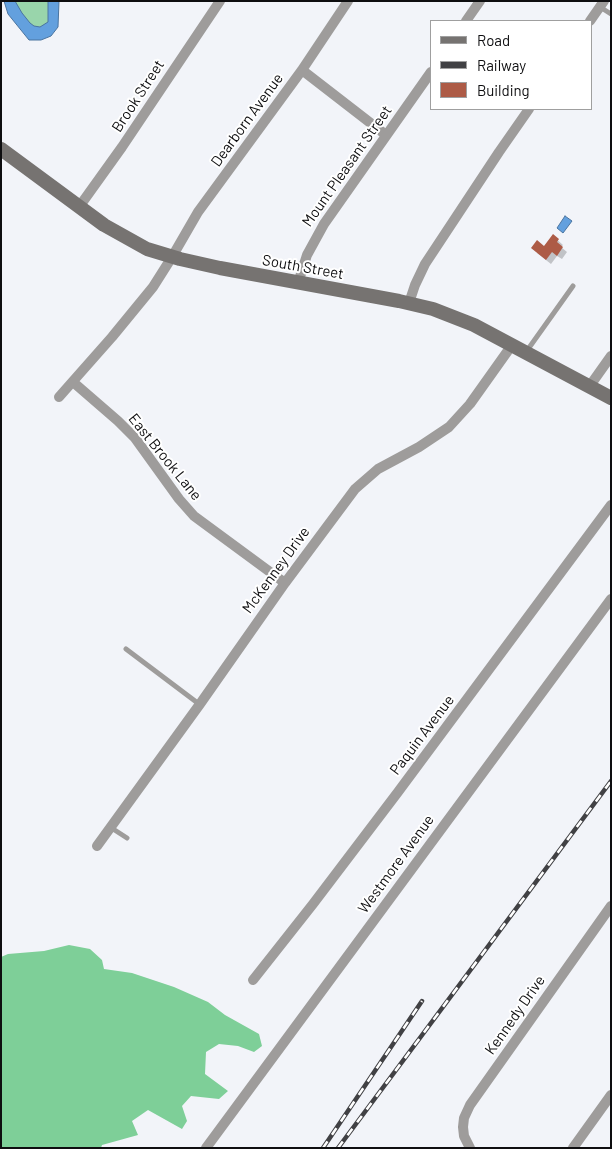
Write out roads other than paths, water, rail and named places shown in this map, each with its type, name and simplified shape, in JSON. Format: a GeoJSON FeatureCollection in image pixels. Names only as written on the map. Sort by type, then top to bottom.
{"type":"FeatureCollection","features":[{"type":"Feature","properties":{"kind":"street","name":"Brook Street"},"geometry":{"type":"LineString","coordinates":[[78,207],[122,147],[220,1]]}},
{"type":"Feature","properties":{"kind":"street","name":"Dearborn Avenue"},"geometry":{"type":"LineString","coordinates":[[58,397],[134,311],[172,257],[198,212],[302,70],[348,1]]}},
{"type":"Feature","properties":{"kind":"street"},"geometry":{"type":"LineString","coordinates":[[467,20],[480,1]]}},
{"type":"Feature","properties":{"kind":"street"},"geometry":{"type":"LineString","coordinates":[[591,20],[602,4]]}},
{"type":"Feature","properties":{"kind":"street"},"geometry":{"type":"LineString","coordinates":[[302,70],[386,135]]}},
{"type":"Feature","properties":{"kind":"street","name":"Mount Pleasant Street"},"geometry":{"type":"LineString","coordinates":[[298,283],[306,255],[315,238],[346,190],[430,73]]}},
{"type":"Feature","properties":{"kind":"street"},"geometry":{"type":"LineString","coordinates":[[409,303],[415,285],[426,264],[498,152],[528,110]]}},
{"type":"Feature","properties":{"kind":"street","name":"South Street"},"geometry":{"type":"LineString","coordinates":[[1,149],[104,225],[146,248],[172,257],[220,268],[433,309],[465,321],[611,398]]}},
{"type":"Feature","properties":{"kind":"street","name":"McKenney Drive"},"geometry":{"type":"LineString","coordinates":[[97,846],[355,488],[378,469],[419,447],[449,427],[470,404],[512,345]]}},
{"type":"Feature","properties":{"kind":"street"},"geometry":{"type":"LineString","coordinates":[[589,387],[611,356]]}},
{"type":"Feature","properties":{"kind":"street","name":"East Brook Lane"},"geometry":{"type":"LineString","coordinates":[[72,382],[135,438],[178,499],[194,516],[285,583]]}},
{"type":"Feature","properties":{"kind":"street","name":"Paquin Avenue"},"geometry":{"type":"LineString","coordinates":[[258,978],[611,505]]}},
{"type":"Feature","properties":{"kind":"street","name":"Westmore Avenue"},"geometry":{"type":"LineString","coordinates":[[206,1148],[611,599]]}},
{"type":"Feature","properties":{"kind":"street","name":"Kennedy Drive"},"geometry":{"type":"LineString","coordinates":[[470,1148],[464,1136],[463,1127],[464,1118],[470,1105],[611,906]]}},
{"type":"Feature","properties":{"kind":"street"},"geometry":{"type":"LineString","coordinates":[[573,1148],[611,1095]]}},
{"type":"Feature","properties":{"kind":"lane"},"geometry":{"type":"LineString","coordinates":[[602,4],[611,14]]}},
{"type":"Feature","properties":{"kind":"lane"},"geometry":{"type":"LineString","coordinates":[[526,353],[573,286]]}},
{"type":"Feature","properties":{"kind":"lane"},"geometry":{"type":"LineString","coordinates":[[126,649],[200,704]]}},
{"type":"Feature","properties":{"kind":"lane"},"geometry":{"type":"LineString","coordinates":[[110,827],[127,838]]}},
{"type":"Feature","properties":{"kind":"water"},"geometry":{"type":"Polygon","coordinates":[[[4,1],[15,1],[30,23],[40,27],[48,22],[48,1],[59,1],[58,27],[51,36],[41,40],[29,40],[8,14],[4,1]]]}},
{"type":"Feature","properties":{"kind":"water"},"geometry":{"type":"Polygon","coordinates":[[[565,216],[572,221],[563,233],[557,228],[565,216]]]}},
{"type":"Feature","properties":{"kind":"railway"},"geometry":{"type":"LineString","coordinates":[[338,1148],[611,781]]}},
{"type":"Feature","properties":{"kind":"railway"},"geometry":{"type":"LineString","coordinates":[[323,1148],[422,1001]]}}]}
